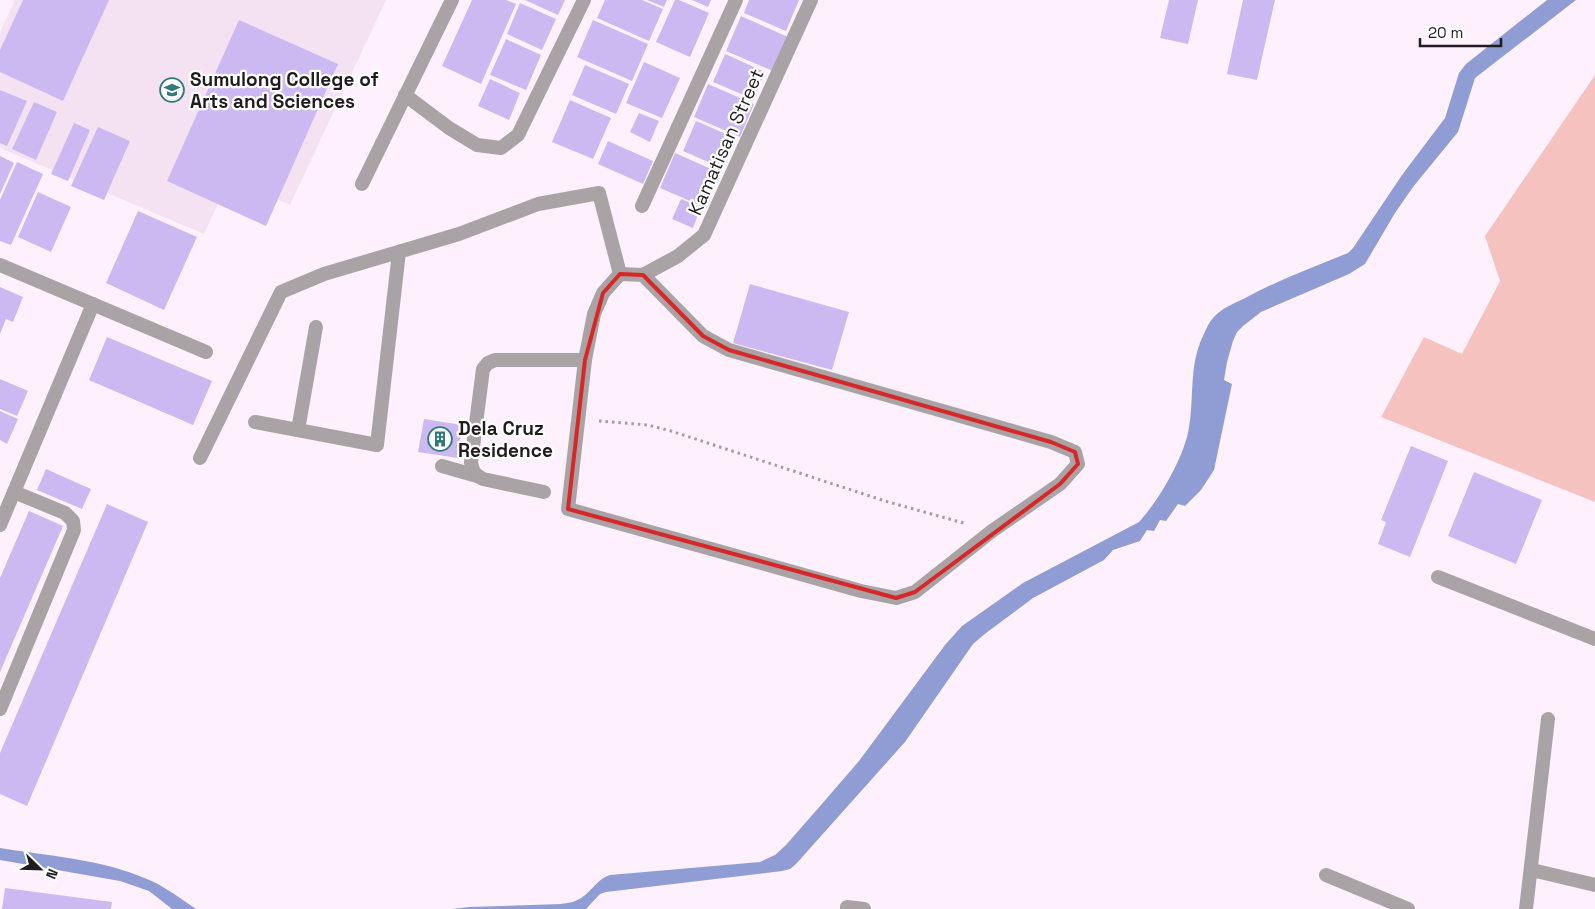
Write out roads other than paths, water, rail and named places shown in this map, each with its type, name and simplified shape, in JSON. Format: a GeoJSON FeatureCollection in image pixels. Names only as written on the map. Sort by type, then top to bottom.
{"type":"FeatureCollection","features":[{"type":"Feature","properties":{"kind":"street"},"geometry":{"type":"LineString","coordinates":[[362,184],[452,0]]}},
{"type":"Feature","properties":{"kind":"street"},"geometry":{"type":"LineString","coordinates":[[405,95],[448,128],[477,145],[501,148],[518,135],[584,0]]}},
{"type":"Feature","properties":{"kind":"street"},"geometry":{"type":"LineString","coordinates":[[642,206],[736,0]]}},
{"type":"Feature","properties":{"kind":"street","name":"Kamatisan Street"},"geometry":{"type":"LineString","coordinates":[[643,275],[678,256],[704,235],[811,0]]}},
{"type":"Feature","properties":{"kind":"street"},"geometry":{"type":"LineString","coordinates":[[200,458],[280,292],[324,274],[459,234],[538,204],[599,193],[620,274]]}},
{"type":"Feature","properties":{"kind":"street"},"geometry":{"type":"LineString","coordinates":[[255,422],[376,445],[398,252]]}},
{"type":"Feature","properties":{"kind":"street"},"geometry":{"type":"LineString","coordinates":[[0,265],[206,352]]}},
{"type":"Feature","properties":{"kind":"street"},"geometry":{"type":"LineString","coordinates":[[620,274],[643,275],[703,336],[729,350],[1051,442],[1075,452],[1078,464],[1060,484],[992,531],[915,592],[896,598],[861,591],[568,509],[585,360],[594,314],[603,294],[620,274]]}},
{"type":"Feature","properties":{"kind":"street"},"geometry":{"type":"LineString","coordinates":[[0,525],[93,304]]}},
{"type":"Feature","properties":{"kind":"street"},"geometry":{"type":"LineString","coordinates":[[298,430],[316,327]]}},
{"type":"Feature","properties":{"kind":"street"},"geometry":{"type":"LineString","coordinates":[[477,476],[472,470],[471,462],[483,369],[488,363],[496,360],[585,360]]}},
{"type":"Feature","properties":{"kind":"street"},"geometry":{"type":"LineString","coordinates":[[442,466],[483,479],[544,492]]}},
{"type":"Feature","properties":{"kind":"street"},"geometry":{"type":"LineString","coordinates":[[0,709],[74,530],[73,521],[65,513],[14,492]]}},
{"type":"Feature","properties":{"kind":"street"},"geometry":{"type":"LineString","coordinates":[[1438,577],[1595,638]]}},
{"type":"Feature","properties":{"kind":"street"},"geometry":{"type":"LineString","coordinates":[[1526,909],[1548,719]]}},
{"type":"Feature","properties":{"kind":"street"},"geometry":{"type":"LineString","coordinates":[[1532,870],[1595,885]]}},
{"type":"Feature","properties":{"kind":"street"},"geometry":{"type":"LineString","coordinates":[[1326,875],[1408,909]]}},
{"type":"Feature","properties":{"kind":"street"},"geometry":{"type":"LineString","coordinates":[[847,907],[864,909]]}},
{"type":"Feature","properties":{"kind":"water"},"geometry":{"type":"Polygon","coordinates":[[[1547,0],[1576,0],[1475,78],[1458,132],[1413,187],[1395,213],[1365,264],[1349,274],[1261,312],[1237,332],[1227,362],[1224,380],[1232,384],[1214,470],[1201,490],[1185,506],[1178,504],[1166,521],[1160,520],[1154,531],[1147,530],[1140,541],[1113,550],[1104,560],[1033,598],[973,644],[905,742],[790,869],[606,892],[600,894],[586,909],[452,909],[561,904],[581,898],[602,879],[610,875],[760,862],[775,855],[786,845],[859,761],[945,645],[962,626],[1023,583],[1139,522],[1154,503],[1168,480],[1185,444],[1190,421],[1195,360],[1198,348],[1212,319],[1225,308],[1259,291],[1348,253],[1402,175],[1445,118],[1459,73],[1466,64],[1547,0]]]}},
{"type":"Feature","properties":{"kind":"water"},"geometry":{"type":"Polygon","coordinates":[[[0,848],[75,859],[129,872],[160,885],[196,909],[172,909],[149,891],[120,881],[0,860],[0,848]]]}},
{"type":"Feature","properties":{"kind":"place","name":"Sumulong College of Arts and Sciences"},"geometry":{"type":"Point","coordinates":[172,90]}},
{"type":"Feature","properties":{"kind":"place","name":"Dela Cruz Residence"},"geometry":{"type":"Point","coordinates":[440,439]}}]}
